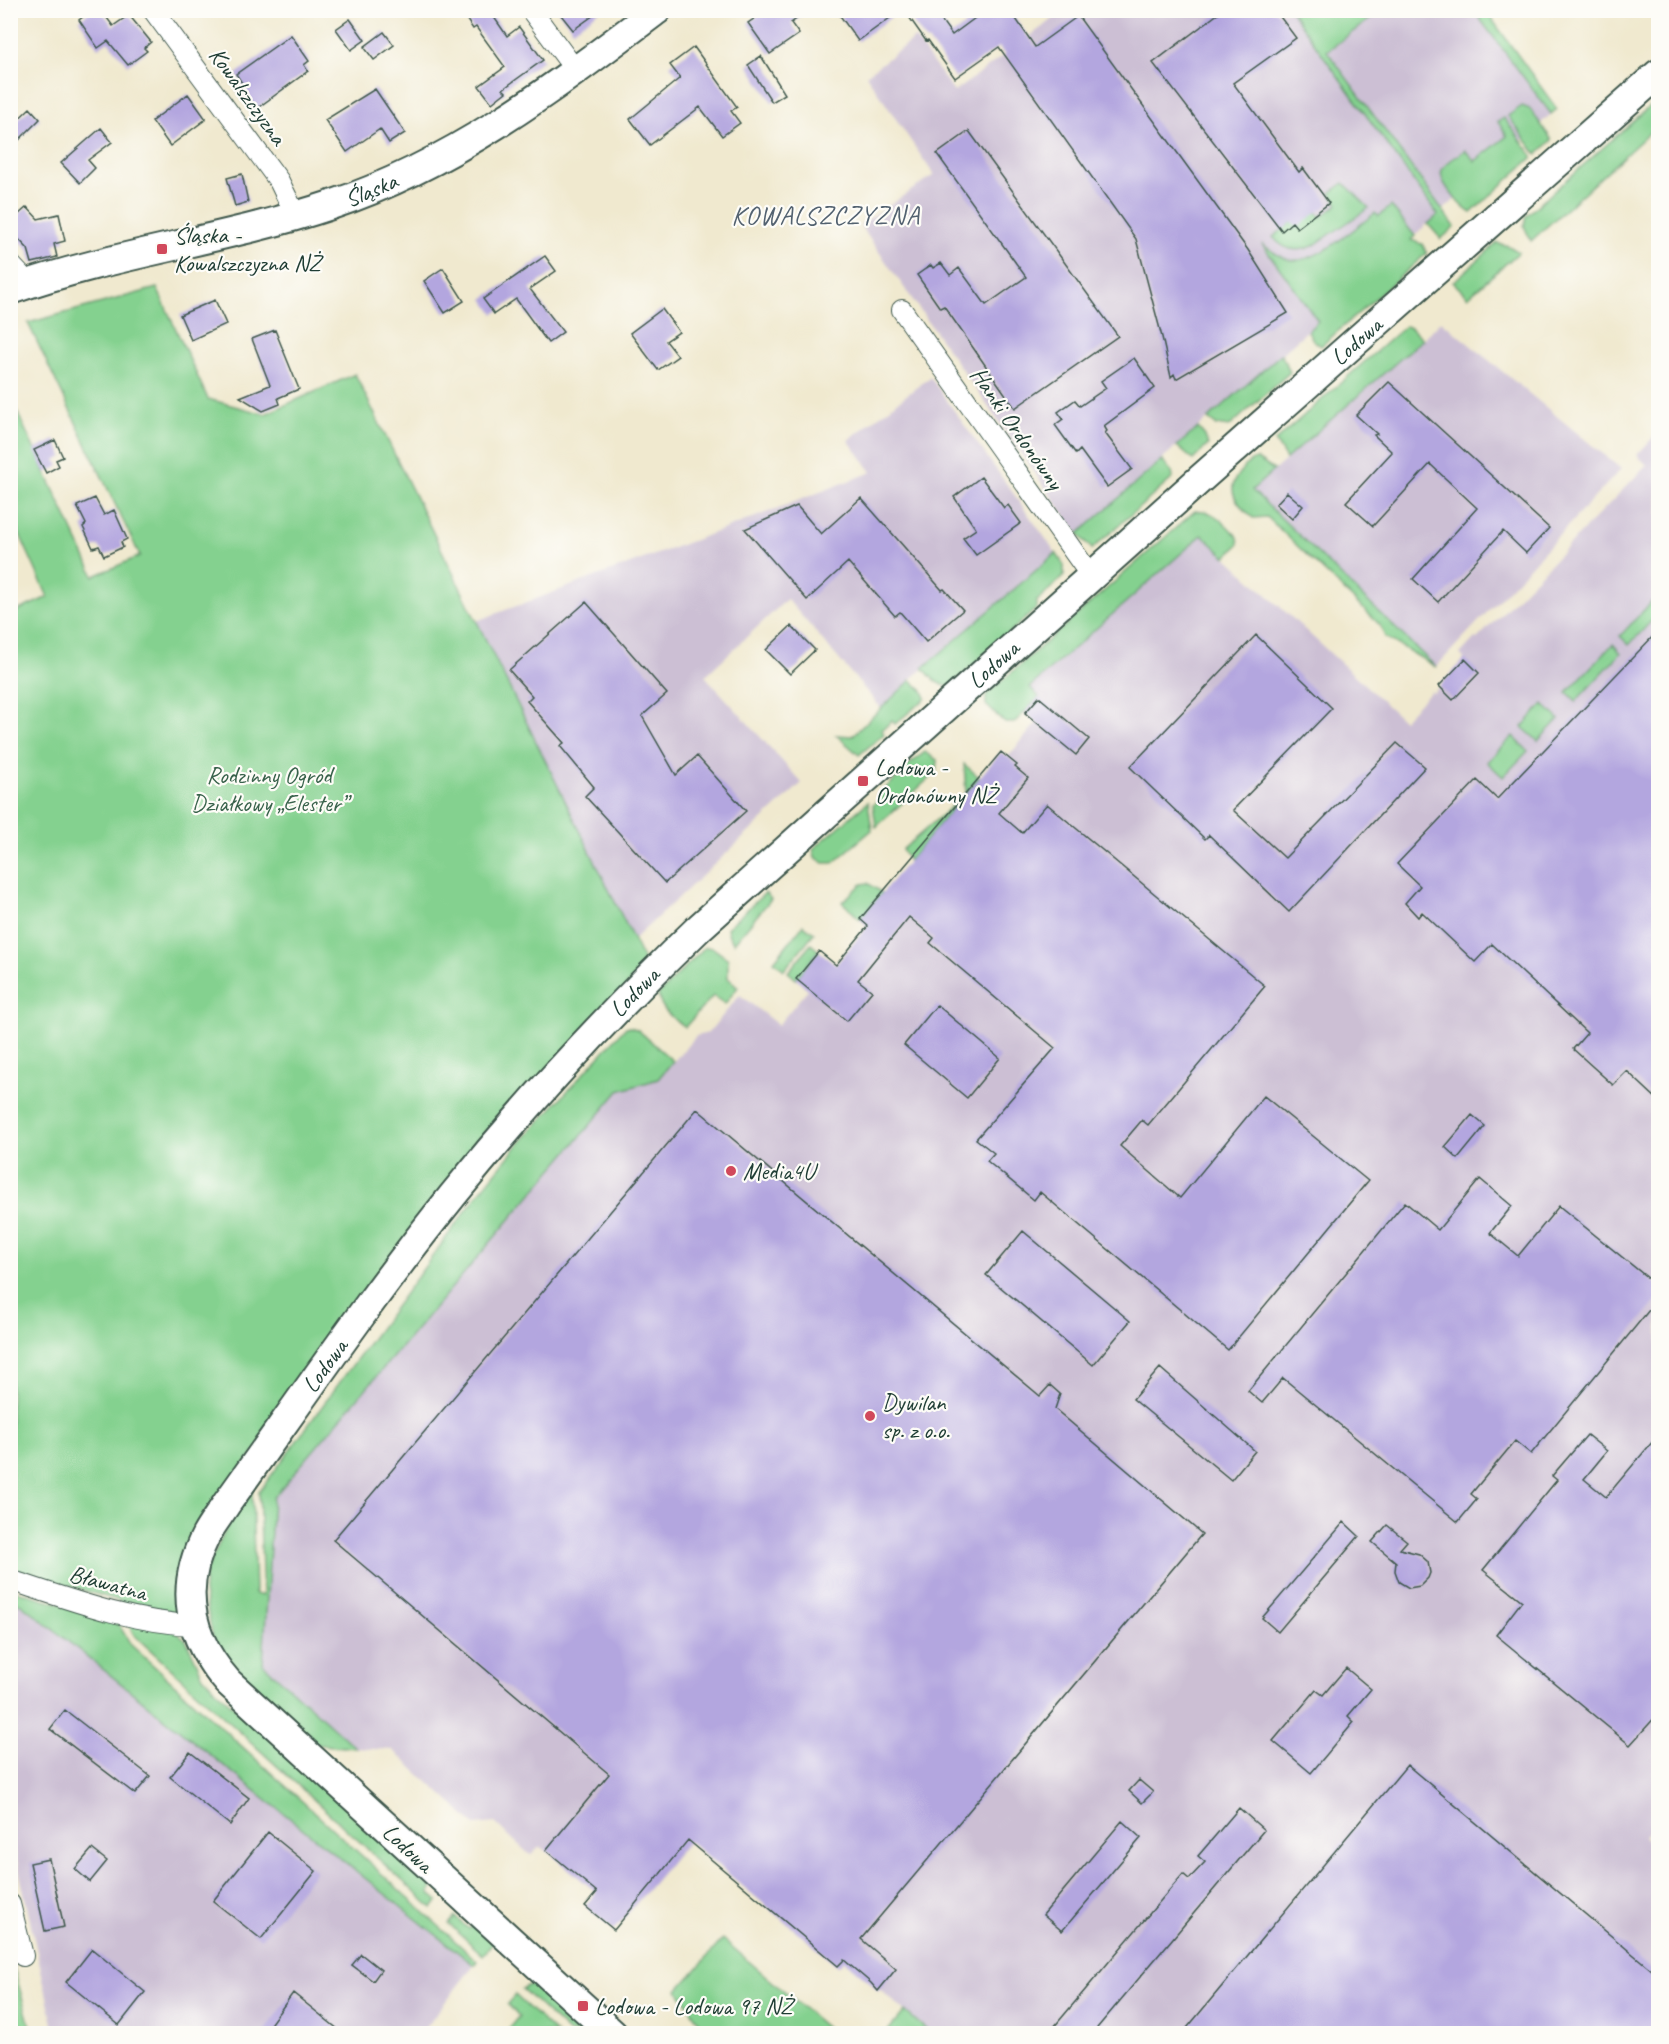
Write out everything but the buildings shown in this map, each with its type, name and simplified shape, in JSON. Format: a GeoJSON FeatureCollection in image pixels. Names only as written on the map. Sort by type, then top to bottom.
{"type":"FeatureCollection","features":[{"type":"Feature","properties":{"kind":"street","name":"Kowalszczyzna"},"geometry":{"type":"LineString","coordinates":[[153,10],[279,181],[296,216]]}},
{"type":"Feature","properties":{"kind":"street"},"geometry":{"type":"LineString","coordinates":[[531,10],[576,71]]}},
{"type":"Feature","properties":{"kind":"street","name":"Śląska"},"geometry":{"type":"LineString","coordinates":[[16,279],[94,265],[296,216],[368,191],[438,159],[509,118],[657,10]]}},
{"type":"Feature","properties":{"kind":"street","name":"Lodowa"},"geometry":{"type":"LineString","coordinates":[[613,2034],[228,1682],[211,1663],[193,1625],[190,1596],[194,1569],[206,1535],[400,1263],[476,1167],[636,988],[699,927],[1091,576],[1659,74]]}},
{"type":"Feature","properties":{"kind":"street","name":"Hanki Ordonówny"},"geometry":{"type":"LineString","coordinates":[[902,309],[1091,576]]}},
{"type":"Feature","properties":{"kind":"street","name":"Bławatna"},"geometry":{"type":"LineString","coordinates":[[10,1581],[118,1615],[166,1624],[193,1625]]}},
{"type":"Feature","properties":{"kind":"street"},"geometry":{"type":"LineString","coordinates":[[10,1904],[22,1956]]}},
{"type":"Feature","properties":{"kind":"shaded area"},"geometry":{"type":"Polygon","coordinates":[[[1064,11],[1486,11],[1557,109],[1078,534],[860,225],[934,175],[866,75],[915,38],[954,92],[1064,11]]]}},
{"type":"Feature","properties":{"kind":"shaded area"},"geometry":{"type":"Polygon","coordinates":[[[1441,321],[1621,469],[1436,667],[1252,490],[1441,321]]]}},
{"type":"Feature","properties":{"kind":"shaded area"},"geometry":{"type":"Polygon","coordinates":[[[930,377],[1056,553],[881,708],[787,599],[705,676],[802,783],[633,940],[476,621],[872,472],[848,440],[930,377]]]}},
{"type":"Feature","properties":{"kind":"shaded area"},"geometry":{"type":"Polygon","coordinates":[[[1658,432],[1658,1819],[1644,1837],[1658,1849],[1658,2033],[930,2033],[845,1959],[838,1966],[689,1841],[614,1930],[585,1906],[596,1892],[546,1850],[540,1847],[530,1855],[495,1823],[475,1825],[393,1750],[356,1748],[263,1664],[273,1498],[619,1090],[658,1079],[696,1036],[708,1033],[740,995],[778,1025],[808,989],[796,979],[819,951],[836,964],[867,927],[860,919],[1001,752],[1008,757],[1050,707],[1030,687],[1202,535],[1403,720],[1465,660],[1460,654],[1475,638],[1477,639],[1647,465],[1637,455],[1658,432]]]}},
{"type":"Feature","properties":{"kind":"shaded area"},"geometry":{"type":"Polygon","coordinates":[[[10,1600],[21,1604],[474,1965],[421,2033],[55,2033],[11,1834],[10,1600]]]}},
{"type":"Feature","properties":{"kind":"green space"},"geometry":{"type":"Polygon","coordinates":[[[1291,11],[1381,11],[1327,51],[1455,227],[1441,239],[1428,224],[1438,215],[1291,11]]]}},
{"type":"Feature","properties":{"kind":"green space"},"geometry":{"type":"Polygon","coordinates":[[[1474,11],[1486,11],[1557,109],[1551,114],[1474,11]]]}},
{"type":"Feature","properties":{"kind":"green space"},"geometry":{"type":"Polygon","coordinates":[[[1658,99],[1658,125],[1531,241],[1524,226],[1526,216],[1658,99]]]}},
{"type":"Feature","properties":{"kind":"green space"},"geometry":{"type":"Polygon","coordinates":[[[1522,106],[1530,109],[1552,140],[1537,155],[1508,116],[1522,106]]]}},
{"type":"Feature","properties":{"kind":"green space"},"geometry":{"type":"Polygon","coordinates":[[[1504,118],[1532,158],[1471,213],[1462,207],[1445,185],[1441,173],[1447,164],[1465,150],[1475,161],[1507,136],[1498,122],[1504,118]]]}},
{"type":"Feature","properties":{"kind":"green space"},"geometry":{"type":"Polygon","coordinates":[[[1344,183],[1369,208],[1313,246],[1296,250],[1286,248],[1277,242],[1273,237],[1292,222],[1317,212],[1321,217],[1338,204],[1330,193],[1344,183]]]}},
{"type":"Feature","properties":{"kind":"green space"},"geometry":{"type":"Polygon","coordinates":[[[1391,206],[1415,236],[1411,240],[1422,244],[1427,253],[1321,346],[1313,340],[1308,331],[1318,321],[1262,244],[1283,258],[1300,260],[1323,251],[1375,213],[1379,216],[1391,206]]]}},
{"type":"Feature","properties":{"kind":"green space"},"geometry":{"type":"Polygon","coordinates":[[[1497,243],[1519,252],[1468,297],[1453,282],[1497,243]]]}},
{"type":"Feature","properties":{"kind":"green space","name":"Rodzinny Ogród Działkowy „Elester”"},"geometry":{"type":"Polygon","coordinates":[[[157,288],[208,399],[265,414],[355,374],[645,963],[199,1522],[186,1546],[180,1567],[181,1616],[118,1609],[120,1601],[11,1569],[10,614],[48,597],[11,515],[10,397],[94,576],[140,556],[28,323],[157,288]]]}},
{"type":"Feature","properties":{"kind":"green space"},"geometry":{"type":"Polygon","coordinates":[[[1405,326],[1411,328],[1423,339],[1286,459],[1275,441],[1405,326]]]}},
{"type":"Feature","properties":{"kind":"green space"},"geometry":{"type":"Polygon","coordinates":[[[1281,354],[1290,372],[1229,427],[1216,425],[1208,419],[1281,354]]]}},
{"type":"Feature","properties":{"kind":"green space"},"geometry":{"type":"Polygon","coordinates":[[[1198,428],[1205,436],[1208,445],[1193,460],[1177,446],[1198,428]]]}},
{"type":"Feature","properties":{"kind":"green space"},"geometry":{"type":"Polygon","coordinates":[[[1257,459],[1274,470],[1252,490],[1436,667],[1385,637],[1380,625],[1267,517],[1253,518],[1237,502],[1233,490],[1236,477],[1247,464],[1257,459]]]}},
{"type":"Feature","properties":{"kind":"green space"},"geometry":{"type":"Polygon","coordinates":[[[1162,460],[1172,472],[1173,478],[1092,549],[1078,534],[1162,460]]]}},
{"type":"Feature","properties":{"kind":"green space"},"geometry":{"type":"Polygon","coordinates":[[[1195,511],[1208,512],[1219,518],[1238,537],[1239,544],[1226,557],[1202,535],[1030,687],[1039,697],[1014,723],[1005,723],[986,705],[986,695],[1195,511]]]}},
{"type":"Feature","properties":{"kind":"green space"},"geometry":{"type":"Polygon","coordinates":[[[1056,553],[1064,565],[1064,576],[1037,601],[1037,608],[950,686],[942,685],[932,678],[923,668],[1056,553]]]}},
{"type":"Feature","properties":{"kind":"green space"},"geometry":{"type":"Polygon","coordinates":[[[1658,595],[1658,614],[1629,645],[1620,636],[1658,595]]]}},
{"type":"Feature","properties":{"kind":"green space"},"geometry":{"type":"Polygon","coordinates":[[[1613,644],[1621,653],[1576,701],[1567,692],[1613,644]]]}},
{"type":"Feature","properties":{"kind":"green space"},"geometry":{"type":"Polygon","coordinates":[[[911,680],[923,691],[926,698],[895,724],[892,721],[882,730],[884,734],[859,755],[836,735],[852,736],[911,680]]]}},
{"type":"Feature","properties":{"kind":"green space"},"geometry":{"type":"Polygon","coordinates":[[[1543,704],[1559,719],[1538,741],[1522,727],[1543,704]]]}},
{"type":"Feature","properties":{"kind":"green space"},"geometry":{"type":"Polygon","coordinates":[[[1513,736],[1528,751],[1503,777],[1487,762],[1513,736]]]}},
{"type":"Feature","properties":{"kind":"green space"},"geometry":{"type":"Polygon","coordinates":[[[925,752],[937,760],[936,772],[876,827],[873,805],[882,796],[880,793],[897,778],[895,776],[925,752]]]}},
{"type":"Feature","properties":{"kind":"green space"},"geometry":{"type":"Polygon","coordinates":[[[964,764],[979,777],[966,793],[964,764]]]}},
{"type":"Feature","properties":{"kind":"green space"},"geometry":{"type":"Polygon","coordinates":[[[962,798],[909,861],[902,850],[962,798]]]}},
{"type":"Feature","properties":{"kind":"green space"},"geometry":{"type":"Polygon","coordinates":[[[868,802],[872,830],[833,863],[824,863],[815,857],[813,849],[868,802]]]}},
{"type":"Feature","properties":{"kind":"green space"},"geometry":{"type":"Polygon","coordinates":[[[868,883],[882,893],[860,919],[842,902],[862,884],[868,883]]]}},
{"type":"Feature","properties":{"kind":"green space"},"geometry":{"type":"Polygon","coordinates":[[[765,893],[771,899],[734,943],[727,928],[765,893]]]}},
{"type":"Feature","properties":{"kind":"green space"},"geometry":{"type":"Polygon","coordinates":[[[803,925],[814,933],[784,970],[774,961],[803,925]]]}},
{"type":"Feature","properties":{"kind":"green space"},"geometry":{"type":"Polygon","coordinates":[[[811,944],[819,951],[796,979],[788,972],[811,944]]]}},
{"type":"Feature","properties":{"kind":"green space"},"geometry":{"type":"Polygon","coordinates":[[[705,947],[713,948],[728,959],[728,978],[738,987],[725,1004],[713,996],[685,1027],[665,1010],[658,995],[705,947]]]}},
{"type":"Feature","properties":{"kind":"green space"},"geometry":{"type":"Polygon","coordinates":[[[626,1027],[638,1030],[673,1061],[658,1079],[619,1091],[273,1498],[263,1664],[356,1748],[311,1744],[236,1676],[214,1643],[204,1592],[205,1573],[227,1527],[252,1489],[255,1593],[263,1595],[259,1492],[479,1193],[517,1146],[626,1027]]]}},
{"type":"Feature","properties":{"kind":"green space"},"geometry":{"type":"Polygon","coordinates":[[[10,1589],[116,1620],[131,1645],[477,1961],[474,1965],[21,1604],[11,1600],[10,1589]]]}},
{"type":"Feature","properties":{"kind":"green space"},"geometry":{"type":"Polygon","coordinates":[[[127,1621],[176,1631],[186,1640],[203,1676],[221,1695],[433,1888],[429,1893],[438,1901],[432,1908],[134,1635],[127,1621]]]}},
{"type":"Feature","properties":{"kind":"green space"},"geometry":{"type":"Polygon","coordinates":[[[455,1917],[469,1929],[474,1925],[494,1942],[483,1955],[449,1924],[455,1917]]]}},
{"type":"Feature","properties":{"kind":"green space"},"geometry":{"type":"Polygon","coordinates":[[[723,1939],[832,2033],[706,2033],[678,1990],[723,1939]]]}},
{"type":"Feature","properties":{"kind":"green space"},"geometry":{"type":"Polygon","coordinates":[[[11,1958],[32,2033],[11,2033],[11,1958]]]}},
{"type":"Feature","properties":{"kind":"green space"},"geometry":{"type":"Polygon","coordinates":[[[541,1984],[595,2033],[569,2033],[522,1989],[529,1985],[541,1984]]]}},
{"type":"Feature","properties":{"kind":"green space"},"geometry":{"type":"Polygon","coordinates":[[[515,1995],[556,2033],[505,2033],[519,2016],[507,2004],[515,1995]]]}},
{"type":"Feature","properties":{"kind":"green space"},"geometry":{"type":"Polygon","coordinates":[[[905,2011],[930,2033],[886,2033],[905,2011]]]}},
{"type":"Feature","properties":{"kind":"place","name":"Śląska - Kowalszczyzna NŻ"},"geometry":{"type":"Point","coordinates":[162,249]}},
{"type":"Feature","properties":{"kind":"place","name":"Lodowa - Ordonówny NŻ"},"geometry":{"type":"Point","coordinates":[863,781]}},
{"type":"Feature","properties":{"kind":"place","name":"Media4U"},"geometry":{"type":"Point","coordinates":[731,1171]}},
{"type":"Feature","properties":{"kind":"place","name":"Dywilan sp. z o.o."},"geometry":{"type":"Point","coordinates":[870,1416]}},
{"type":"Feature","properties":{"kind":"place","name":"Lodowa - Lodowa 97 NŻ"},"geometry":{"type":"Point","coordinates":[583,2006]}},
{"type":"Feature","properties":{"kind":"district","name":"KOWALSZCZYZNA"},"geometry":{"type":"Point","coordinates":[826,215]}}]}
